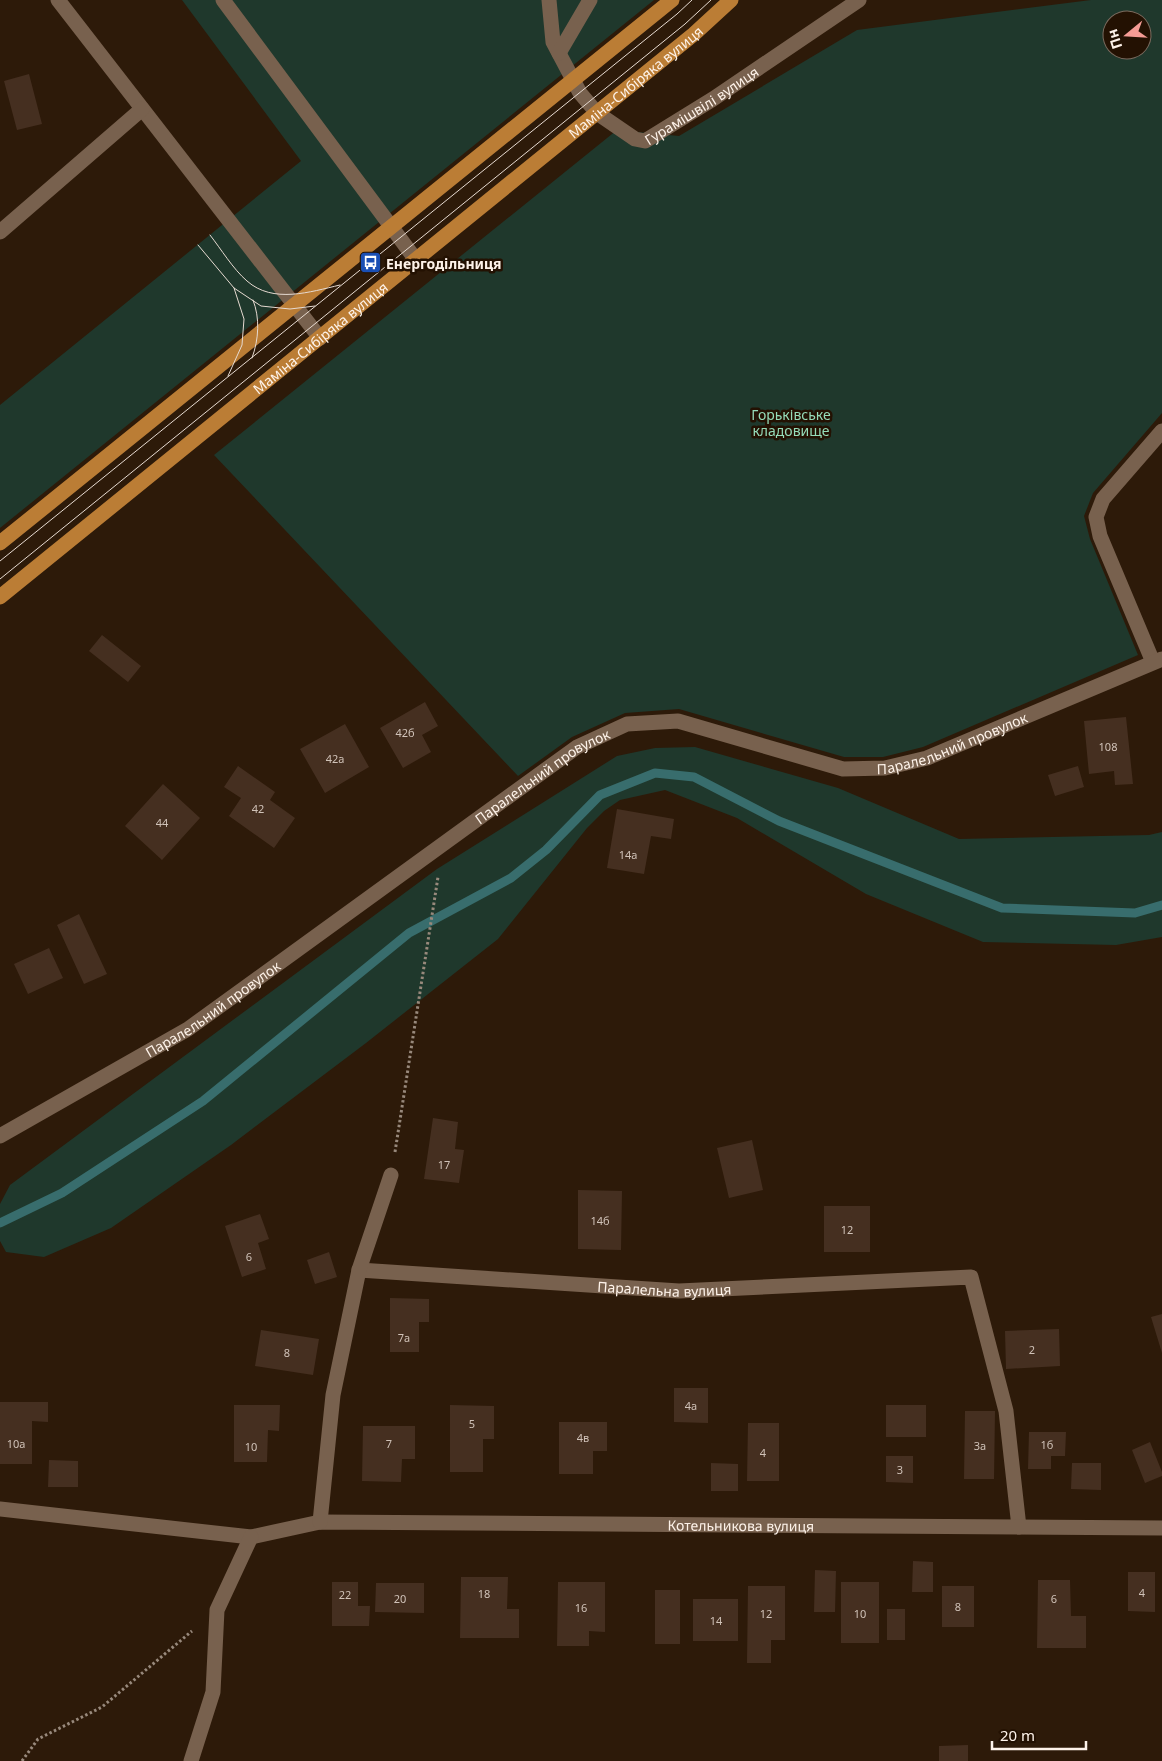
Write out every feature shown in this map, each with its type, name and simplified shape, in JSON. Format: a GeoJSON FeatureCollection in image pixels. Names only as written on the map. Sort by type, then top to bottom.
{"type":"FeatureCollection","features":[{"type":"Feature","properties":{"kind":"main road"},"geometry":{"type":"LineString","coordinates":[[0,543],[672,0]]}},
{"type":"Feature","properties":{"kind":"main road","name":"Маміна-Сибіряка вулиця"},"geometry":{"type":"LineString","coordinates":[[0,597],[694,34],[731,0]]}},
{"type":"Feature","properties":{"kind":"street"},"geometry":{"type":"LineString","coordinates":[[58,0],[320,338]]}},
{"type":"Feature","properties":{"kind":"street"},"geometry":{"type":"LineString","coordinates":[[223,0],[416,260]]}},
{"type":"Feature","properties":{"kind":"street","name":"Гурамішвілі вулиця"},"geometry":{"type":"LineString","coordinates":[[549,0],[553,42],[580,93],[596,113],[635,139],[645,141],[713,99],[859,0]]}},
{"type":"Feature","properties":{"kind":"street"},"geometry":{"type":"LineString","coordinates":[[559,53],[590,0]]}},
{"type":"Feature","properties":{"kind":"street"},"geometry":{"type":"LineString","coordinates":[[0,232],[142,109]]}},
{"type":"Feature","properties":{"kind":"street"},"geometry":{"type":"LineString","coordinates":[[1157,660],[1100,536],[1096,517],[1103,499],[1162,431]]}},
{"type":"Feature","properties":{"kind":"street","name":"Паралельний провулок"},"geometry":{"type":"LineString","coordinates":[[0,1136],[188,1029],[577,747],[628,724],[678,721],[843,769],[885,768],[926,758],[1157,660]]}},
{"type":"Feature","properties":{"kind":"street"},"geometry":{"type":"LineString","coordinates":[[320,1522],[333,1395],[359,1270],[391,1175]]}},
{"type":"Feature","properties":{"kind":"street","name":"Паралельна вулиця"},"geometry":{"type":"LineString","coordinates":[[359,1270],[679,1291],[971,1277],[1006,1411],[1019,1527]]}},
{"type":"Feature","properties":{"kind":"street","name":"Котельникова вулиця"},"geometry":{"type":"LineString","coordinates":[[0,1509],[251,1537],[320,1522],[1162,1528]]}},
{"type":"Feature","properties":{"kind":"street"},"geometry":{"type":"LineString","coordinates":[[192,1761],[213,1692],[217,1610],[251,1537]]}},
{"type":"Feature","properties":{"kind":"path"},"geometry":{"type":"LineString","coordinates":[[391,1175],[443,844]]}},
{"type":"Feature","properties":{"kind":"path"},"geometry":{"type":"LineString","coordinates":[[22,1761],[38,1739],[102,1707],[217,1610]]}},
{"type":"Feature","properties":{"kind":"green space"},"geometry":{"type":"Polygon","coordinates":[[[182,0],[654,0],[0,528],[0,405],[301,161],[182,0]]]}},
{"type":"Feature","properties":{"kind":"green space","name":"Горьківське кладовище"},"geometry":{"type":"Polygon","coordinates":[[[1091,0],[1162,0],[1162,413],[1093,493],[1084,516],[1090,539],[1138,655],[923,747],[883,757],[844,757],[679,709],[625,713],[572,737],[518,776],[214,455],[617,130],[679,136],[857,30],[1091,0]]]}},
{"type":"Feature","properties":{"kind":"green space"},"geometry":{"type":"Polygon","coordinates":[[[695,747],[838,788],[959,839],[1149,835],[1162,832],[1162,937],[1116,945],[983,942],[866,894],[737,818],[665,790],[620,800],[604,811],[587,828],[498,939],[366,1043],[231,1145],[111,1228],[44,1257],[6,1252],[0,1241],[0,1204],[10,1185],[437,869],[617,756],[655,748],[695,747]]]}},
{"type":"Feature","properties":{"kind":"building"},"geometry":{"type":"Polygon","coordinates":[[[29,74],[42,124],[17,130],[4,81],[29,74]]]}},
{"type":"Feature","properties":{"kind":"building"},"geometry":{"type":"Polygon","coordinates":[[[102,635],[141,666],[128,682],[89,651],[102,635]]]}},
{"type":"Feature","properties":{"kind":"building"},"geometry":{"type":"Polygon","coordinates":[[[425,702],[438,726],[422,735],[431,752],[403,768],[380,728],[425,702]]]}},
{"type":"Feature","properties":{"kind":"building"},"geometry":{"type":"Polygon","coordinates":[[[1126,717],[1133,784],[1115,785],[1114,771],[1089,774],[1084,721],[1126,717]]]}},
{"type":"Feature","properties":{"kind":"building"},"geometry":{"type":"Polygon","coordinates":[[[345,724],[369,767],[325,793],[300,749],[345,724]]]}},
{"type":"Feature","properties":{"kind":"building"},"geometry":{"type":"Polygon","coordinates":[[[238,766],[275,792],[270,800],[295,818],[274,848],[229,816],[241,798],[224,787],[238,766]]]}},
{"type":"Feature","properties":{"kind":"building"},"geometry":{"type":"Polygon","coordinates":[[[1078,766],[1084,787],[1055,796],[1048,775],[1078,766]]]}},
{"type":"Feature","properties":{"kind":"building"},"geometry":{"type":"Polygon","coordinates":[[[163,784],[200,818],[162,860],[125,826],[163,784]]]}},
{"type":"Feature","properties":{"kind":"building"},"geometry":{"type":"Polygon","coordinates":[[[617,809],[674,819],[671,839],[651,836],[644,874],[607,868],[617,809]]]}},
{"type":"Feature","properties":{"kind":"building"},"geometry":{"type":"Polygon","coordinates":[[[79,914],[107,974],[84,984],[57,925],[79,914]]]}},
{"type":"Feature","properties":{"kind":"building"},"geometry":{"type":"Polygon","coordinates":[[[49,948],[63,978],[28,994],[14,964],[49,948]]]}},
{"type":"Feature","properties":{"kind":"building"},"geometry":{"type":"Polygon","coordinates":[[[433,1118],[458,1122],[455,1149],[464,1150],[459,1183],[424,1179],[433,1118]]]}},
{"type":"Feature","properties":{"kind":"building"},"geometry":{"type":"Polygon","coordinates":[[[752,1140],[763,1190],[729,1198],[717,1148],[752,1140]]]}},
{"type":"Feature","properties":{"kind":"building"},"geometry":{"type":"Polygon","coordinates":[[[578,1190],[622,1191],[621,1250],[578,1249],[578,1190]]]}},
{"type":"Feature","properties":{"kind":"building"},"geometry":{"type":"Polygon","coordinates":[[[824,1206],[870,1206],[870,1252],[824,1252],[824,1206]]]}},
{"type":"Feature","properties":{"kind":"building"},"geometry":{"type":"Polygon","coordinates":[[[260,1214],[269,1239],[258,1243],[266,1269],[242,1277],[225,1226],[260,1214]]]}},
{"type":"Feature","properties":{"kind":"building"},"geometry":{"type":"Polygon","coordinates":[[[329,1252],[337,1277],[315,1284],[307,1260],[329,1252]]]}},
{"type":"Feature","properties":{"kind":"building"},"geometry":{"type":"Polygon","coordinates":[[[390,1298],[429,1299],[429,1322],[419,1322],[419,1352],[390,1352],[390,1298]]]}},
{"type":"Feature","properties":{"kind":"building"},"geometry":{"type":"Polygon","coordinates":[[[1162,1314],[1162,1353],[1151,1317],[1162,1314]]]}},
{"type":"Feature","properties":{"kind":"building"},"geometry":{"type":"Polygon","coordinates":[[[1059,1329],[1060,1366],[1006,1369],[1005,1331],[1059,1329]]]}},
{"type":"Feature","properties":{"kind":"building"},"geometry":{"type":"Polygon","coordinates":[[[261,1330],[319,1339],[313,1375],[255,1366],[261,1330]]]}},
{"type":"Feature","properties":{"kind":"building"},"geometry":{"type":"Polygon","coordinates":[[[674,1388],[708,1388],[708,1423],[674,1422],[674,1388]]]}},
{"type":"Feature","properties":{"kind":"building"},"geometry":{"type":"Polygon","coordinates":[[[0,1402],[48,1402],[48,1422],[32,1421],[32,1464],[0,1464],[0,1402]]]}},
{"type":"Feature","properties":{"kind":"building"},"geometry":{"type":"Polygon","coordinates":[[[234,1405],[280,1405],[279,1431],[268,1430],[267,1462],[234,1462],[234,1405]]]}},
{"type":"Feature","properties":{"kind":"building"},"geometry":{"type":"Polygon","coordinates":[[[450,1405],[494,1406],[494,1439],[483,1439],[483,1472],[450,1472],[450,1405]]]}},
{"type":"Feature","properties":{"kind":"building"},"geometry":{"type":"Polygon","coordinates":[[[886,1405],[926,1405],[926,1437],[886,1437],[886,1405]]]}},
{"type":"Feature","properties":{"kind":"building"},"geometry":{"type":"Polygon","coordinates":[[[965,1411],[995,1411],[994,1479],[964,1479],[965,1411]]]}},
{"type":"Feature","properties":{"kind":"building"},"geometry":{"type":"Polygon","coordinates":[[[559,1422],[607,1422],[607,1451],[593,1451],[593,1474],[559,1474],[559,1422]]]}},
{"type":"Feature","properties":{"kind":"building"},"geometry":{"type":"Polygon","coordinates":[[[748,1423],[779,1423],[779,1481],[747,1481],[748,1423]]]}},
{"type":"Feature","properties":{"kind":"building"},"geometry":{"type":"Polygon","coordinates":[[[363,1426],[415,1426],[415,1459],[402,1459],[401,1482],[362,1481],[363,1426]]]}},
{"type":"Feature","properties":{"kind":"building"},"geometry":{"type":"Polygon","coordinates":[[[1029,1432],[1066,1432],[1065,1456],[1051,1456],[1051,1469],[1028,1469],[1029,1432]]]}},
{"type":"Feature","properties":{"kind":"building"},"geometry":{"type":"Polygon","coordinates":[[[1150,1442],[1162,1476],[1145,1483],[1132,1450],[1150,1442]]]}},
{"type":"Feature","properties":{"kind":"building"},"geometry":{"type":"Polygon","coordinates":[[[886,1456],[913,1456],[913,1483],[886,1482],[886,1456]]]}},
{"type":"Feature","properties":{"kind":"building"},"geometry":{"type":"Polygon","coordinates":[[[49,1460],[78,1461],[78,1487],[48,1487],[49,1460]]]}},
{"type":"Feature","properties":{"kind":"building"},"geometry":{"type":"Polygon","coordinates":[[[711,1463],[738,1464],[738,1491],[711,1491],[711,1463]]]}},
{"type":"Feature","properties":{"kind":"building"},"geometry":{"type":"Polygon","coordinates":[[[1072,1463],[1101,1463],[1101,1490],[1071,1489],[1072,1463]]]}},
{"type":"Feature","properties":{"kind":"building"},"geometry":{"type":"Polygon","coordinates":[[[913,1561],[933,1562],[933,1592],[912,1592],[913,1561]]]}},
{"type":"Feature","properties":{"kind":"building"},"geometry":{"type":"Polygon","coordinates":[[[815,1570],[836,1571],[835,1612],[814,1612],[815,1570]]]}},
{"type":"Feature","properties":{"kind":"building"},"geometry":{"type":"Polygon","coordinates":[[[1128,1572],[1155,1572],[1155,1612],[1128,1611],[1128,1572]]]}},
{"type":"Feature","properties":{"kind":"building"},"geometry":{"type":"Polygon","coordinates":[[[461,1577],[508,1577],[507,1609],[519,1609],[519,1638],[460,1638],[461,1577]]]}},
{"type":"Feature","properties":{"kind":"building"},"geometry":{"type":"Polygon","coordinates":[[[1038,1580],[1070,1580],[1071,1616],[1086,1616],[1086,1648],[1037,1648],[1038,1580]]]}},
{"type":"Feature","properties":{"kind":"building"},"geometry":{"type":"Polygon","coordinates":[[[332,1582],[358,1582],[358,1606],[370,1606],[369,1626],[332,1626],[332,1582]]]}},
{"type":"Feature","properties":{"kind":"building"},"geometry":{"type":"Polygon","coordinates":[[[558,1582],[605,1582],[605,1632],[589,1631],[589,1646],[557,1646],[558,1582]]]}},
{"type":"Feature","properties":{"kind":"building"},"geometry":{"type":"Polygon","coordinates":[[[841,1582],[879,1582],[879,1643],[841,1643],[841,1582]]]}},
{"type":"Feature","properties":{"kind":"building"},"geometry":{"type":"Polygon","coordinates":[[[376,1583],[424,1583],[424,1613],[375,1612],[376,1583]]]}},
{"type":"Feature","properties":{"kind":"building"},"geometry":{"type":"Polygon","coordinates":[[[748,1586],[785,1586],[785,1640],[771,1640],[771,1663],[747,1663],[748,1586]]]}},
{"type":"Feature","properties":{"kind":"building"},"geometry":{"type":"Polygon","coordinates":[[[942,1586],[974,1586],[974,1627],[942,1627],[942,1586]]]}},
{"type":"Feature","properties":{"kind":"building"},"geometry":{"type":"Polygon","coordinates":[[[655,1590],[680,1590],[680,1644],[655,1644],[655,1590]]]}},
{"type":"Feature","properties":{"kind":"building"},"geometry":{"type":"Polygon","coordinates":[[[693,1599],[738,1599],[738,1641],[693,1641],[693,1599]]]}},
{"type":"Feature","properties":{"kind":"building"},"geometry":{"type":"Polygon","coordinates":[[[887,1609],[905,1609],[905,1640],[887,1640],[887,1609]]]}},
{"type":"Feature","properties":{"kind":"building"},"geometry":{"type":"Polygon","coordinates":[[[968,1745],[968,1761],[939,1761],[939,1746],[968,1745]]]}},
{"type":"Feature","properties":{"kind":"waterway"},"geometry":{"type":"LineString","coordinates":[[0,1223],[62,1193],[203,1101],[409,933],[511,878],[546,850],[600,795],[655,773],[694,777],[779,821],[1002,908],[1135,913],[1162,905]]}},
{"type":"Feature","properties":{"kind":"tram line"},"geometry":{"type":"LineString","coordinates":[[0,561],[692,0]]}},
{"type":"Feature","properties":{"kind":"tram line"},"geometry":{"type":"LineString","coordinates":[[0,579],[685,24],[711,0]]}},
{"type":"Feature","properties":{"kind":"tram line"},"geometry":{"type":"LineString","coordinates":[[210,235],[237,271],[257,288],[268,292],[292,294],[340,285]]}},
{"type":"Feature","properties":{"kind":"tram line"},"geometry":{"type":"LineString","coordinates":[[198,245],[234,288],[261,306],[290,309],[315,306]]}},
{"type":"Feature","properties":{"kind":"tram line"},"geometry":{"type":"LineString","coordinates":[[228,376],[242,345],[244,319],[234,288]]}},
{"type":"Feature","properties":{"kind":"tram line"},"geometry":{"type":"LineString","coordinates":[[252,358],[258,329],[257,314],[253,300]]}},
{"type":"Feature","properties":{"kind":"place","name":"Енергодільниця"},"geometry":{"type":"Point","coordinates":[370,263]}}]}
